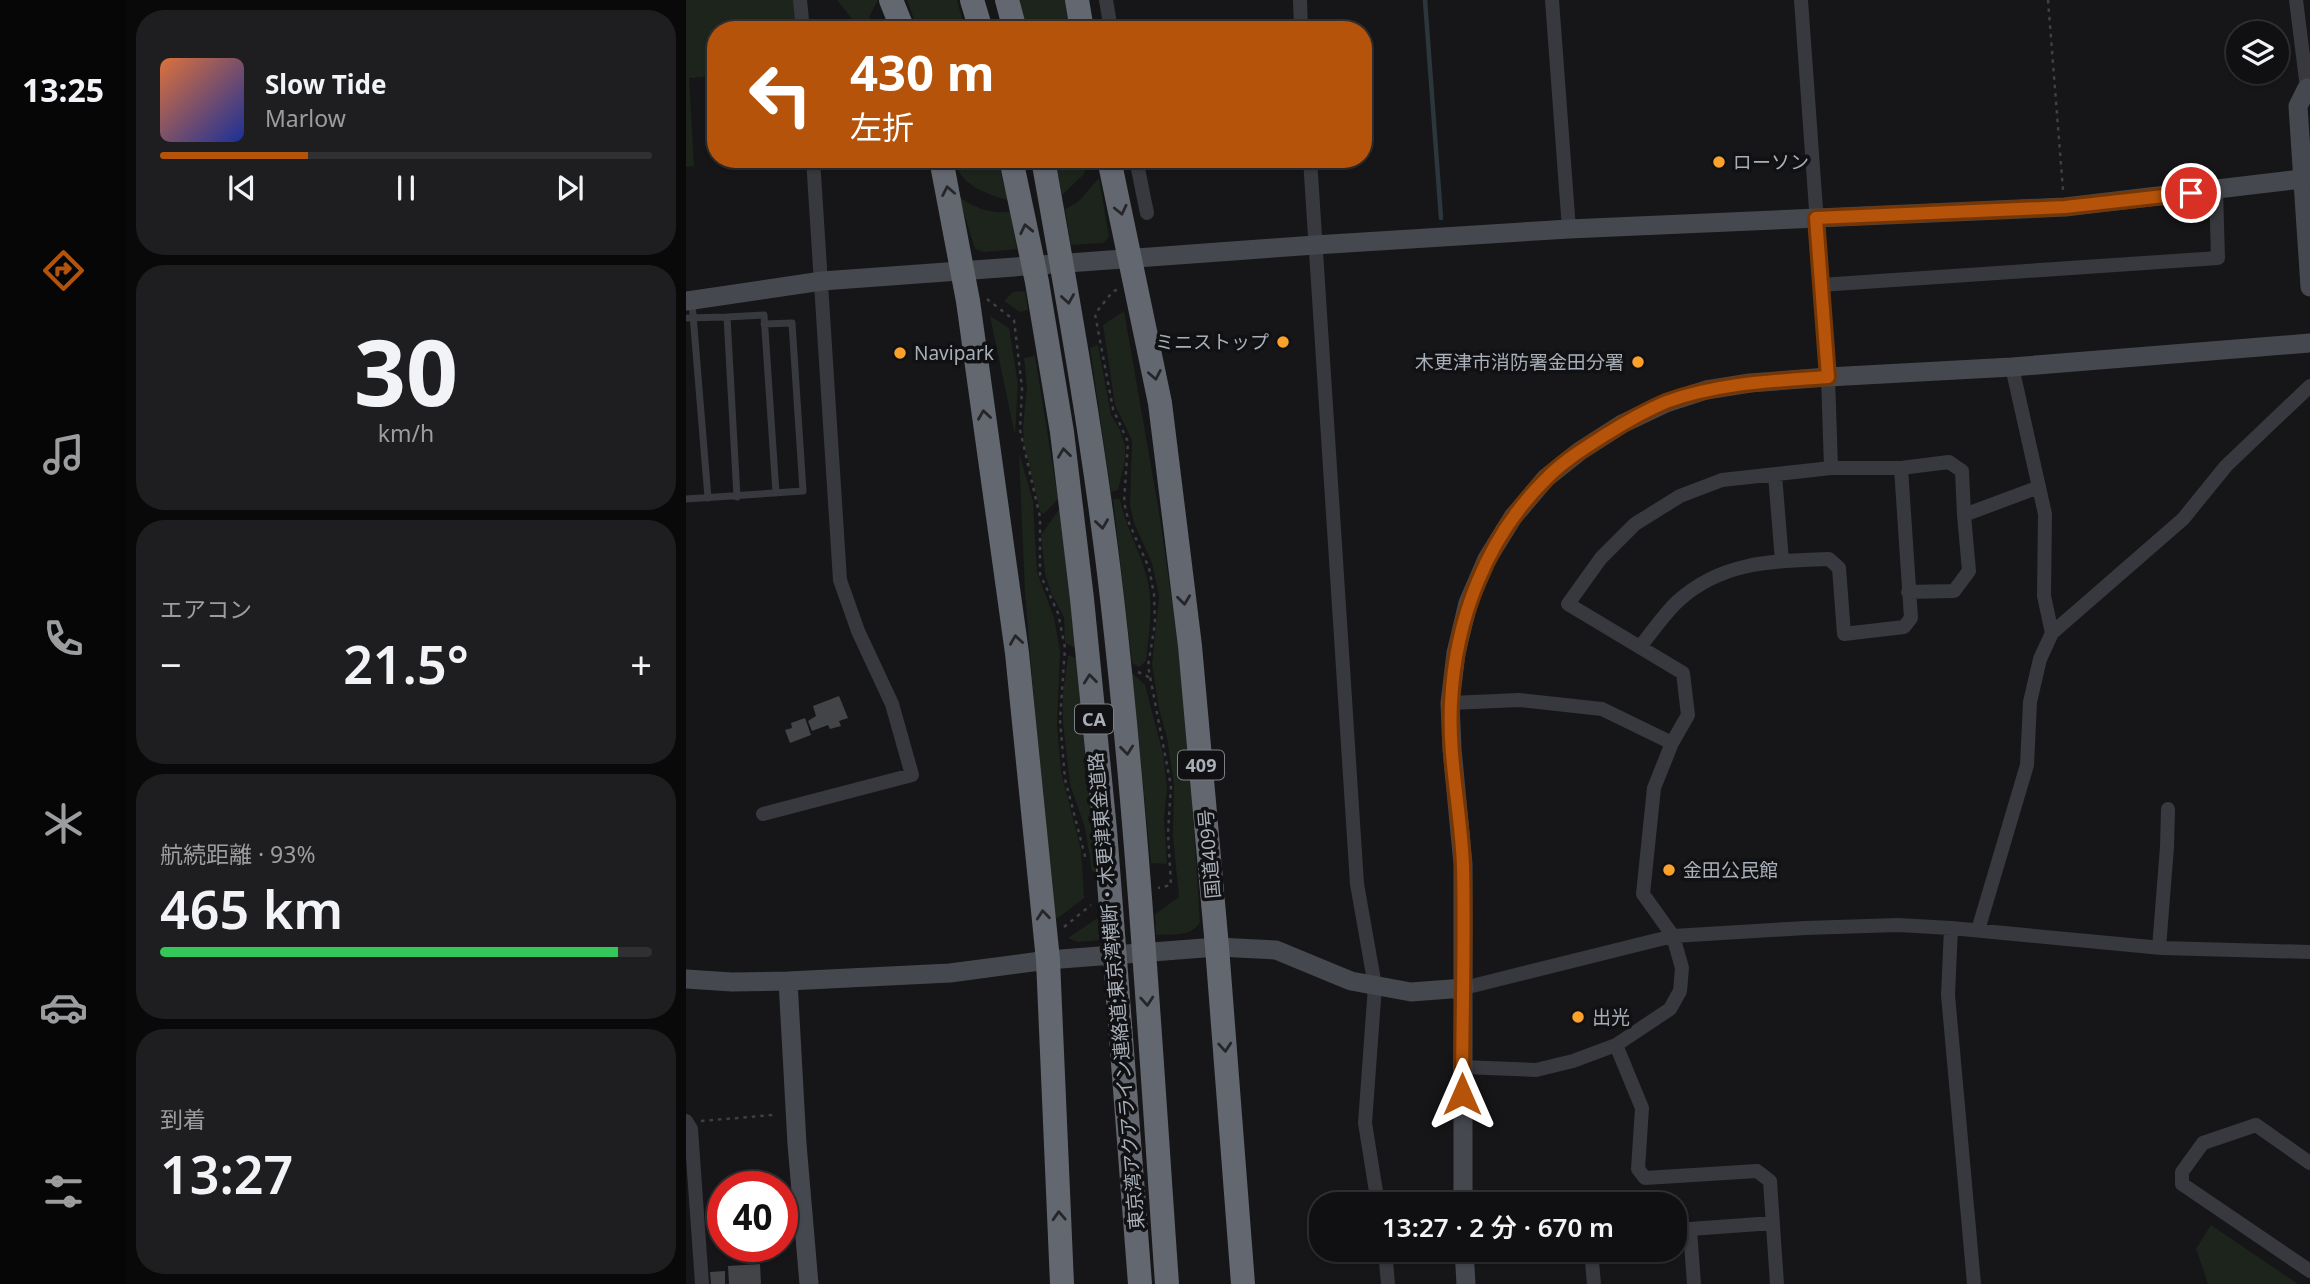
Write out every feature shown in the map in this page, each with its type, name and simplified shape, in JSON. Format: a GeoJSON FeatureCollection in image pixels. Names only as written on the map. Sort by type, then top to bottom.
{"type":"FeatureCollection","features":[{"type":"Feature","properties":{"kind":"highway"},"geometry":{"type":"LineString","coordinates":[[891,0],[899,21]]}},
{"type":"Feature","properties":{"kind":"highway"},"geometry":{"type":"LineString","coordinates":[[972,0],[978,21]]}},
{"type":"Feature","properties":{"kind":"highway"},"geometry":{"type":"LineString","coordinates":[[1007,0],[1013,21]]}},
{"type":"Feature","properties":{"kind":"highway"},"geometry":{"type":"LineString","coordinates":[[1077,0],[1080,21]]}},
{"type":"Feature","properties":{"kind":"highway"},"geometry":{"type":"LineString","coordinates":[[943,168],[963,271],[1017,653],[1048,960],[1062,1284]]}},
{"type":"Feature","properties":{"kind":"highway","name":"東京湾アクアライン連絡道;東京湾横断・木更津東金道路"},"geometry":{"type":"LineString","coordinates":[[1013,168],[1037,282],[1055,391],[1082,599],[1106,844],[1140,1284]]}},
{"type":"Feature","properties":{"kind":"highway","name":"東京湾アクアライン連絡道;東京湾横断・木更津東金道路"},"geometry":{"type":"LineString","coordinates":[[1045,168],[1089,429],[1112,597],[1135,828],[1167,1284]]}},
{"type":"Feature","properties":{"kind":"highway","name":"国道409号"},"geometry":{"type":"LineString","coordinates":[[1111,168],[1160,402],[1190,646],[1217,947],[1242,1280]]}},
{"type":"Feature","properties":{"kind":"street"},"geometry":{"type":"LineString","coordinates":[[800,0],[802,21]]}},
{"type":"Feature","properties":{"kind":"street"},"geometry":{"type":"LineString","coordinates":[[1106,0],[1110,21]]}},
{"type":"Feature","properties":{"kind":"street"},"geometry":{"type":"LineString","coordinates":[[1300,0],[1301,21]]}},
{"type":"Feature","properties":{"kind":"street"},"geometry":{"type":"LineString","coordinates":[[1552,0],[1569,229]]}},
{"type":"Feature","properties":{"kind":"street"},"geometry":{"type":"LineString","coordinates":[[1801,0],[1828,377],[1831,468]]}},
{"type":"Feature","properties":{"kind":"street"},"geometry":{"type":"LineString","coordinates":[[2296,0],[2306,36],[2309,88],[2298,106],[2306,179],[2310,287]]}},
{"type":"Feature","properties":{"kind":"street"},"geometry":{"type":"LineString","coordinates":[[763,814],[912,775],[892,704],[858,631],[840,580],[814,168]]}},
{"type":"Feature","properties":{"kind":"street"},"geometry":{"type":"LineString","coordinates":[[1138,168],[1147,213]]}},
{"type":"Feature","properties":{"kind":"street"},"geometry":{"type":"LineString","coordinates":[[1311,168],[1357,884],[1375,986],[1365,1122],[1376,1192]]}},
{"type":"Feature","properties":{"kind":"street"},"geometry":{"type":"LineString","coordinates":[[689,309],[761,289],[822,281],[1569,229],[2065,207],[2306,179]]}},
{"type":"Feature","properties":{"kind":"street"},"geometry":{"type":"LineString","coordinates":[[1820,285],[2218,258],[2216,190]]}},
{"type":"Feature","properties":{"kind":"street"},"geometry":{"type":"LineString","coordinates":[[1463,1192],[1463,864],[1451,749],[1451,703],[1456,653],[1468,603],[1487,559],[1513,517],[1546,478],[1580,451],[1622,424],[1665,403],[1706,390],[1750,383],[2012,367],[2310,343]]}},
{"type":"Feature","properties":{"kind":"street"},"geometry":{"type":"LineString","coordinates":[[2012,367],[2045,514],[2044,596],[2052,633]]}},
{"type":"Feature","properties":{"kind":"street"},"geometry":{"type":"LineString","coordinates":[[1978,930],[2027,765],[2030,702],[2040,659],[2052,633],[2183,519],[2226,466],[2310,386]]}},
{"type":"Feature","properties":{"kind":"street"},"geometry":{"type":"LineString","coordinates":[[1462,1067],[1536,1070],[1573,1061],[1616,1045],[1670,1009],[1680,991],[1682,968],[1673,936],[1643,894],[1654,788],[1672,743],[1688,715],[1683,673],[1568,604],[1601,558],[1635,524],[1680,496],[1721,480],[1831,468],[1901,468],[1949,462],[1962,471],[1969,571],[1954,591],[1908,592]]}},
{"type":"Feature","properties":{"kind":"street"},"geometry":{"type":"LineString","coordinates":[[1640,647],[1676,602],[1704,580],[1735,567],[1782,561],[1829,559],[1839,568],[1844,634],[1904,627],[1911,618],[1901,468]]}},
{"type":"Feature","properties":{"kind":"street"},"geometry":{"type":"LineString","coordinates":[[1775,475],[1782,561]]}},
{"type":"Feature","properties":{"kind":"street"},"geometry":{"type":"LineString","coordinates":[[1964,515],[2039,487]]}},
{"type":"Feature","properties":{"kind":"street"},"geometry":{"type":"LineString","coordinates":[[1451,703],[1519,700],[1602,709],[1672,743]]}},
{"type":"Feature","properties":{"kind":"street"},"geometry":{"type":"LineString","coordinates":[[2159,947],[2168,809]]}},
{"type":"Feature","properties":{"kind":"street"},"geometry":{"type":"LineString","coordinates":[[686,979],[788,981],[950,973],[1048,960],[1217,947],[1276,950],[1351,981],[1412,992],[1464,988],[1673,936],[1898,925],[2159,947],[2310,952]]}},
{"type":"Feature","properties":{"kind":"street"},"geometry":{"type":"LineString","coordinates":[[1951,928],[1948,995],[1974,1284]]}},
{"type":"Feature","properties":{"kind":"street"},"geometry":{"type":"LineString","coordinates":[[788,981],[797,1144],[809,1284]]}},
{"type":"Feature","properties":{"kind":"street"},"geometry":{"type":"LineString","coordinates":[[1616,1045],[1642,1108],[1638,1169],[1646,1178],[1757,1171],[1770,1181],[1777,1284]]}},
{"type":"Feature","properties":{"kind":"street"},"geometry":{"type":"LineString","coordinates":[[687,1121],[691,1129],[692,1231],[702,1284]]}},
{"type":"Feature","properties":{"kind":"street"},"geometry":{"type":"LineString","coordinates":[[2310,1163],[2256,1125],[2203,1143],[2182,1172],[2182,1184],[2310,1271]]}},
{"type":"Feature","properties":{"kind":"street"},"geometry":{"type":"LineString","coordinates":[[1687,1229],[1773,1223]]}},
{"type":"Feature","properties":{"kind":"street"},"geometry":{"type":"LineString","coordinates":[[1690,1229],[1694,1284]]}},
{"type":"Feature","properties":{"kind":"street"},"geometry":{"type":"LineString","coordinates":[[1386,1262],[1388,1284]]}},
{"type":"Feature","properties":{"kind":"street"},"geometry":{"type":"LineString","coordinates":[[1465,1262],[1466,1284]]}},
{"type":"Feature","properties":{"kind":"street"},"geometry":{"type":"LineString","coordinates":[[1592,1262],[1594,1284]]}},
{"type":"Feature","properties":{"kind":"lane"},"geometry":{"type":"LineString","coordinates":[[708,498],[689,309],[727,317],[764,315],[776,493]]}},
{"type":"Feature","properties":{"kind":"lane"},"geometry":{"type":"LineString","coordinates":[[727,317],[737,497]]}},
{"type":"Feature","properties":{"kind":"lane"},"geometry":{"type":"LineString","coordinates":[[686,499],[803,491],[792,323],[764,324]]}},
{"type":"Feature","properties":{"kind":"path"},"geometry":{"type":"LineString","coordinates":[[2048,0],[2065,207]]}},
{"type":"Feature","properties":{"kind":"path"},"geometry":{"type":"LineString","coordinates":[[1137,286],[1113,291],[1096,313],[1113,409],[1128,442],[1124,502],[1129,523],[1149,568],[1154,594],[1154,623],[1148,666],[1171,786],[1168,833],[1171,885],[1158,888]]}},
{"type":"Feature","properties":{"kind":"path"},"geometry":{"type":"LineString","coordinates":[[986,299],[1014,320],[1022,388],[1021,437],[1040,517],[1040,574],[1058,613],[1065,648],[1060,720],[1065,779],[1089,871]]}},
{"type":"Feature","properties":{"kind":"path"},"geometry":{"type":"LineString","coordinates":[[1045,933],[1059,931],[1091,907],[1090,895]]}},
{"type":"Feature","properties":{"kind":"path"},"geometry":{"type":"LineString","coordinates":[[687,1121],[773,1115]]}},
{"type":"Feature","properties":{"kind":"shaded area"},"geometry":{"type":"Polygon","coordinates":[[[686,0],[795,0],[796,21],[707,21],[707,77],[689,78],[694,166],[686,167],[686,0]]]}},
{"type":"Feature","properties":{"kind":"shaded area"},"geometry":{"type":"Polygon","coordinates":[[[837,0],[878,0],[869,17],[871,21],[854,21],[837,0]]]}},
{"type":"Feature","properties":{"kind":"shaded area"},"geometry":{"type":"Polygon","coordinates":[[[907,0],[957,0],[963,21],[915,21],[907,0]]]}},
{"type":"Feature","properties":{"kind":"shaded area"},"geometry":{"type":"Polygon","coordinates":[[[1019,0],[1065,0],[1068,21],[1024,21],[1019,0]]]}},
{"type":"Feature","properties":{"kind":"shaded area"},"geometry":{"type":"Polygon","coordinates":[[[957,168],[999,168],[1008,200],[974,187],[957,168]]]}},
{"type":"Feature","properties":{"kind":"shaded area"},"geometry":{"type":"Polygon","coordinates":[[[1057,168],[1087,168],[1083,175],[1062,195],[1057,168]]]}},
{"type":"Feature","properties":{"kind":"shaded area"},"geometry":{"type":"Polygon","coordinates":[[[1099,178],[1109,237],[1103,243],[1071,245],[1065,209],[1078,202],[1099,178]]]}},
{"type":"Feature","properties":{"kind":"shaded area"},"geometry":{"type":"Polygon","coordinates":[[[959,197],[983,209],[1010,212],[1017,249],[984,252],[975,249],[959,197]]]}},
{"type":"Feature","properties":{"kind":"shaded area"},"geometry":{"type":"Polygon","coordinates":[[[1025,291],[1028,310],[1020,312],[1004,301],[1013,292],[1025,291]]]}},
{"type":"Feature","properties":{"kind":"shaded area"},"geometry":{"type":"Polygon","coordinates":[[[1124,311],[1159,512],[1177,636],[1189,755],[1200,922],[1192,930],[1174,934],[1156,935],[1155,914],[1179,897],[1173,837],[1174,784],[1152,664],[1159,596],[1152,563],[1134,523],[1130,505],[1132,440],[1115,405],[1103,325],[1124,311]]]}},
{"type":"Feature","properties":{"kind":"shaded area"},"geometry":{"type":"Polygon","coordinates":[[[990,316],[1009,328],[1018,384],[1015,435],[990,316]]]}},
{"type":"Feature","properties":{"kind":"shaded area"},"geometry":{"type":"Polygon","coordinates":[[[1098,345],[1111,415],[1125,446],[1125,460],[1118,490],[1111,492],[1090,348],[1098,345]]]}},
{"type":"Feature","properties":{"kind":"shaded area"},"geometry":{"type":"Polygon","coordinates":[[[1035,356],[1058,499],[1044,514],[1040,511],[1024,444],[1023,427],[1027,387],[1024,358],[1035,356]]]}},
{"type":"Feature","properties":{"kind":"shaded area"},"geometry":{"type":"Polygon","coordinates":[[[1019,453],[1033,501],[1037,572],[1054,618],[1060,651],[1057,725],[1061,772],[1081,850],[1084,898],[1058,918],[1052,915],[1025,593],[1019,453]]]}},
{"type":"Feature","properties":{"kind":"shaded area"},"geometry":{"type":"Polygon","coordinates":[[[1113,499],[1120,499],[1149,589],[1150,620],[1146,661],[1139,667],[1132,663],[1113,499]]]}},
{"type":"Feature","properties":{"kind":"shaded area"},"geometry":{"type":"Polygon","coordinates":[[[1060,508],[1076,648],[1065,643],[1064,617],[1051,593],[1045,574],[1041,535],[1060,508]]]}},
{"type":"Feature","properties":{"kind":"shaded area"},"geometry":{"type":"Polygon","coordinates":[[[1068,655],[1076,658],[1096,872],[1092,871],[1085,828],[1070,784],[1063,723],[1063,693],[1068,655]]]}},
{"type":"Feature","properties":{"kind":"shaded area"},"geometry":{"type":"Polygon","coordinates":[[[1132,673],[1145,685],[1163,754],[1167,789],[1164,817],[1167,864],[1151,863],[1132,673]]]}},
{"type":"Feature","properties":{"kind":"shaded area"},"geometry":{"type":"Polygon","coordinates":[[[1099,917],[1101,940],[1078,942],[1068,938],[1099,917]]]}},
{"type":"Feature","properties":{"kind":"shaded area"},"geometry":{"type":"Polygon","coordinates":[[[2211,1225],[2298,1284],[2208,1284],[2196,1249],[2211,1225]]]}},
{"type":"Feature","properties":{"kind":"building"},"geometry":{"type":"Polygon","coordinates":[[[839,696],[848,718],[839,721],[841,726],[830,729],[828,725],[812,731],[808,721],[816,716],[813,706],[839,696]]]}},
{"type":"Feature","properties":{"kind":"building"},"geometry":{"type":"Polygon","coordinates":[[[805,718],[811,735],[790,743],[785,730],[792,728],[791,723],[805,718]]]}},
{"type":"Feature","properties":{"kind":"building"},"geometry":{"type":"Polygon","coordinates":[[[760,1264],[761,1284],[729,1284],[728,1266],[760,1264]]]}},
{"type":"Feature","properties":{"kind":"building"},"geometry":{"type":"Polygon","coordinates":[[[725,1271],[725,1284],[711,1284],[710,1272],[725,1271]]]}},
{"type":"Feature","properties":{"kind":"waterway"},"geometry":{"type":"LineString","coordinates":[[1425,0],[1441,218]]}},
{"type":"Feature","properties":{"kind":"place","name":"ローソン"},"geometry":{"type":"Point","coordinates":[1719,162]}},
{"type":"Feature","properties":{"kind":"place","name":"ミニストップ"},"geometry":{"type":"Point","coordinates":[1283,342]}},
{"type":"Feature","properties":{"kind":"place","name":"Navipark"},"geometry":{"type":"Point","coordinates":[900,353]}},
{"type":"Feature","properties":{"kind":"place","name":"木更津市消防署金田分署"},"geometry":{"type":"Point","coordinates":[1638,362]}},
{"type":"Feature","properties":{"kind":"place","name":"金田公民館"},"geometry":{"type":"Point","coordinates":[1669,870]}},
{"type":"Feature","properties":{"kind":"place","name":"出光"},"geometry":{"type":"Point","coordinates":[1578,1017]}},
{"type":"Feature","properties":{"kind":"route"},"geometry":{"type":"LineString","coordinates":[[1462,1094],[1463,864],[1451,749],[1451,703],[1456,653],[1468,603],[1487,559],[1513,517],[1546,478],[1580,451],[1622,424],[1665,403],[1706,390],[1750,383],[1828,377],[1816,218],[2065,207],[2191,193]]}}]}
